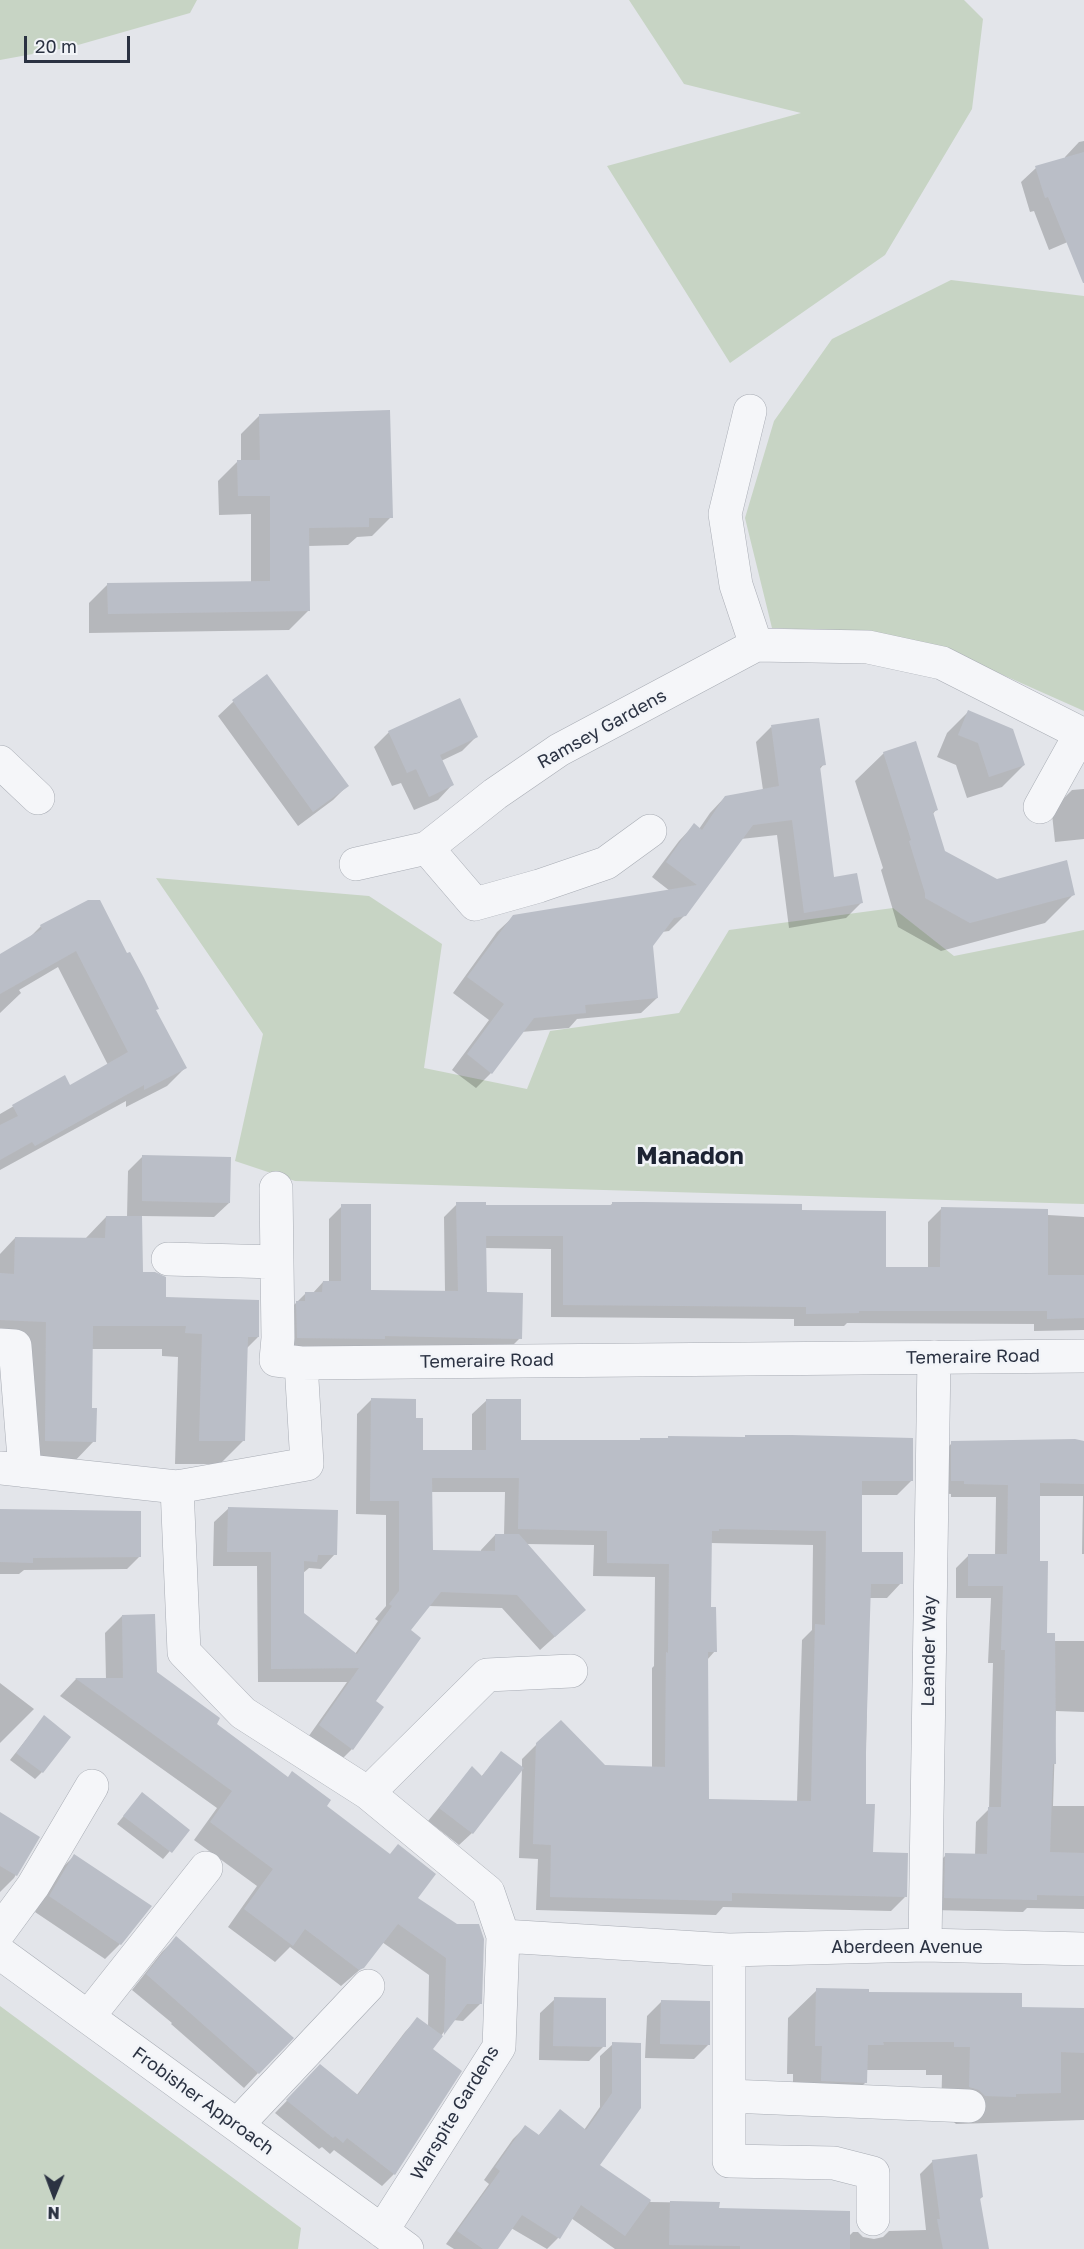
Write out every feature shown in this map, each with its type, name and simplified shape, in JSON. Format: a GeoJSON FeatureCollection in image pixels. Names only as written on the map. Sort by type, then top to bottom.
{"type":"FeatureCollection","features":[{"type":"Feature","properties":{"kind":"street"},"geometry":{"type":"LineString","coordinates":[[750,411],[725,514],[736,585],[756,645]]}},
{"type":"Feature","properties":{"kind":"street","name":"Ramsey Gardens"},"geometry":{"type":"LineString","coordinates":[[356,864],[427,848],[495,794],[559,750],[756,645],[868,647],[942,663],[1082,734],[1040,807]]}},
{"type":"Feature","properties":{"kind":"street"},"geometry":{"type":"LineString","coordinates":[[0,762],[38,798]]}},
{"type":"Feature","properties":{"kind":"street"},"geometry":{"type":"LineString","coordinates":[[427,848],[474,904],[539,886],[606,863],[650,831]]}},
{"type":"Feature","properties":{"kind":"street"},"geometry":{"type":"LineString","coordinates":[[168,1259],[276,1262],[276,1188]]}},
{"type":"Feature","properties":{"kind":"street","name":"Temeraire Road"},"geometry":{"type":"LineString","coordinates":[[276,1262],[278,1338],[276,1360],[302,1363],[1084,1356]]}},
{"type":"Feature","properties":{"kind":"street"},"geometry":{"type":"LineString","coordinates":[[0,1345],[15,1346],[12,1470],[177,1487],[307,1464],[302,1363]]}},
{"type":"Feature","properties":{"kind":"street","name":"Leander Way"},"geometry":{"type":"LineString","coordinates":[[925,1945],[934,1357]]}},
{"type":"Feature","properties":{"kind":"street","name":"Warspite Gardens"},"geometry":{"type":"LineString","coordinates":[[177,1487],[184,1652],[243,1713],[369,1793],[488,1892],[503,1936],[499,2047],[395,2240]]}},
{"type":"Feature","properties":{"kind":"street"},"geometry":{"type":"LineString","coordinates":[[369,1793],[487,1675],[571,1671]]}},
{"type":"Feature","properties":{"kind":"street"},"geometry":{"type":"LineString","coordinates":[[0,1931],[33,1886],[92,1786]]}},
{"type":"Feature","properties":{"kind":"street"},"geometry":{"type":"LineString","coordinates":[[88,2017],[206,1869]]}},
{"type":"Feature","properties":{"kind":"street","name":"Aberdeen Avenue"},"geometry":{"type":"LineString","coordinates":[[503,1936],[729,1950],[925,1945],[1084,1950]]}},
{"type":"Feature","properties":{"kind":"street"},"geometry":{"type":"LineString","coordinates":[[729,1950],[729,2161],[834,2163],[873,2173],[873,2219]]}},
{"type":"Feature","properties":{"kind":"street","name":"Frobisher Approach"},"geometry":{"type":"LineString","coordinates":[[0,1953],[395,2240]]}},
{"type":"Feature","properties":{"kind":"street"},"geometry":{"type":"LineString","coordinates":[[237,2126],[368,1986]]}},
{"type":"Feature","properties":{"kind":"street"},"geometry":{"type":"LineString","coordinates":[[729,2096],[969,2106]]}},
{"type":"Feature","properties":{"kind":"green space"},"geometry":{"type":"Polygon","coordinates":[[[0,0],[197,0],[190,13],[71,47],[0,60],[0,0]]]}},
{"type":"Feature","properties":{"kind":"green space"},"geometry":{"type":"Polygon","coordinates":[[[629,0],[964,0],[983,19],[972,109],[885,255],[730,363],[607,166],[801,113],[684,84],[629,0]]]}},
{"type":"Feature","properties":{"kind":"green space"},"geometry":{"type":"Polygon","coordinates":[[[951,280],[1084,296],[1084,711],[956,654],[821,630],[772,628],[745,518],[774,421],[832,339],[951,280]]]}},
{"type":"Feature","properties":{"kind":"green space"},"geometry":{"type":"Polygon","coordinates":[[[156,878],[369,896],[442,944],[424,1068],[527,1089],[550,1031],[679,1013],[729,930],[893,908],[954,956],[1084,930],[1084,1204],[295,1181],[235,1161],[263,1034],[156,878]]]}},
{"type":"Feature","properties":{"kind":"green space"},"geometry":{"type":"Polygon","coordinates":[[[0,2006],[301,2228],[298,2249],[0,2249],[0,2006]]]}},
{"type":"Feature","properties":{"kind":"building"},"geometry":{"type":"Polygon","coordinates":[[[1084,152],[1083,283],[1048,197],[1045,198],[1035,166],[1084,152]]]}},
{"type":"Feature","properties":{"kind":"building"},"geometry":{"type":"Polygon","coordinates":[[[390,410],[393,518],[369,518],[369,527],[309,528],[310,611],[108,614],[107,583],[270,581],[270,496],[238,496],[237,460],[260,460],[259,414],[390,410]]]}},
{"type":"Feature","properties":{"kind":"building"},"geometry":{"type":"Polygon","coordinates":[[[267,674],[349,786],[313,812],[232,700],[267,674]]]}},
{"type":"Feature","properties":{"kind":"building"},"geometry":{"type":"Polygon","coordinates":[[[460,698],[478,737],[440,755],[454,785],[429,797],[416,769],[407,773],[388,731],[460,698]]]}},
{"type":"Feature","properties":{"kind":"building"},"geometry":{"type":"Polygon","coordinates":[[[968,710],[1013,729],[1025,765],[989,777],[978,743],[958,735],[968,710]]]}},
{"type":"Feature","properties":{"kind":"building"},"geometry":{"type":"Polygon","coordinates":[[[819,718],[826,765],[820,766],[834,877],[857,873],[863,903],[804,913],[792,820],[753,825],[686,916],[674,918],[653,946],[658,998],[585,1005],[586,1013],[534,1018],[492,1074],[467,1054],[504,1004],[467,977],[513,915],[697,885],[666,862],[680,842],[694,823],[702,830],[725,796],[779,786],[771,725],[819,718]]]}},
{"type":"Feature","properties":{"kind":"building"},"geometry":{"type":"Polygon","coordinates":[[[916,741],[938,810],[933,812],[945,851],[997,879],[1067,860],[1075,895],[970,923],[925,898],[909,841],[911,840],[883,752],[916,741]]]}},
{"type":"Feature","properties":{"kind":"building"},"geometry":{"type":"Polygon","coordinates":[[[88,900],[100,900],[127,953],[130,952],[144,978],[159,1009],[156,1010],[187,1068],[144,1090],[144,1085],[35,1146],[32,1142],[0,1160],[0,1125],[18,1116],[12,1105],[65,1075],[70,1085],[128,1052],[76,951],[0,994],[0,954],[42,929],[40,925],[88,900]]]}},
{"type":"Feature","properties":{"kind":"building"},"geometry":{"type":"Polygon","coordinates":[[[142,1155],[231,1157],[230,1203],[142,1201],[142,1155]]]}},
{"type":"Feature","properties":{"kind":"building"},"geometry":{"type":"Polygon","coordinates":[[[456,1202],[486,1202],[486,1205],[612,1205],[612,1202],[802,1204],[802,1210],[886,1211],[886,1267],[940,1267],[941,1207],[1048,1209],[1048,1275],[1084,1275],[1084,1318],[1047,1319],[1047,1311],[859,1311],[859,1313],[806,1314],[806,1307],[563,1305],[563,1236],[486,1236],[487,1292],[523,1293],[522,1339],[385,1336],[385,1339],[297,1338],[296,1301],[305,1301],[305,1292],[322,1292],[323,1281],[341,1281],[341,1204],[371,1204],[371,1290],[458,1291],[456,1202]]]}},
{"type":"Feature","properties":{"kind":"building"},"geometry":{"type":"Polygon","coordinates":[[[106,1216],[142,1216],[143,1272],[155,1272],[166,1277],[166,1297],[259,1300],[259,1337],[248,1337],[245,1441],[199,1441],[202,1334],[185,1333],[186,1326],[93,1326],[92,1408],[97,1408],[96,1442],[45,1441],[46,1322],[0,1320],[0,1273],[14,1274],[15,1237],[105,1238],[106,1216]]]}},
{"type":"Feature","properties":{"kind":"building"},"geometry":{"type":"Polygon","coordinates":[[[371,1398],[416,1399],[416,1418],[423,1418],[423,1450],[486,1450],[486,1399],[521,1399],[521,1440],[640,1440],[640,1438],[668,1438],[668,1436],[745,1437],[745,1435],[913,1438],[913,1481],[862,1481],[862,1552],[903,1552],[903,1584],[871,1584],[866,1804],[875,1804],[873,1852],[908,1853],[907,1897],[732,1893],[732,1901],[550,1897],[551,1845],[533,1844],[536,1743],[561,1720],[605,1765],[665,1767],[669,1564],[607,1563],[607,1531],[518,1529],[519,1478],[432,1478],[433,1550],[495,1551],[495,1534],[519,1534],[586,1610],[555,1637],[517,1595],[441,1592],[411,1630],[421,1638],[376,1701],[384,1707],[353,1750],[319,1725],[359,1668],[271,1669],[271,1552],[227,1552],[228,1507],[338,1510],[337,1555],[318,1555],[317,1562],[304,1561],[304,1613],[357,1654],[392,1606],[389,1604],[399,1591],[399,1501],[370,1501],[371,1398]],[[719,1529],[719,1531],[712,1531],[711,1607],[716,1607],[717,1652],[708,1652],[709,1799],[811,1801],[815,1624],[825,1625],[826,1531],[719,1529]]]}},
{"type":"Feature","properties":{"kind":"building"},"geometry":{"type":"Polygon","coordinates":[[[1075,1439],[1084,1441],[1084,1484],[1040,1483],[1040,1561],[1048,1561],[1047,1633],[1055,1633],[1056,1764],[1053,1764],[1050,1852],[1084,1853],[1084,1896],[1037,1895],[1037,1900],[944,1898],[945,1853],[987,1854],[988,1807],[1001,1807],[1005,1650],[1001,1650],[1003,1586],[968,1586],[968,1554],[1007,1554],[1008,1485],[964,1484],[964,1481],[951,1481],[951,1441],[1075,1439]]]}},
{"type":"Feature","properties":{"kind":"building"},"geometry":{"type":"Polygon","coordinates":[[[0,1509],[141,1511],[141,1557],[33,1558],[33,1563],[0,1562],[0,1509]]]}},
{"type":"Feature","properties":{"kind":"building"},"geometry":{"type":"Polygon","coordinates":[[[155,1614],[157,1672],[220,1718],[217,1724],[288,1777],[292,1771],[331,1800],[327,1806],[390,1854],[398,1844],[436,1874],[418,1898],[457,1924],[479,1924],[484,1939],[482,2004],[467,2004],[444,2035],[446,1958],[398,1924],[364,1968],[359,1970],[305,1929],[293,1946],[244,1909],[273,1869],[210,1822],[232,1791],[75,1678],[123,1678],[122,1615],[155,1614]]]}},
{"type":"Feature","properties":{"kind":"building"},"geometry":{"type":"Polygon","coordinates":[[[44,1715],[71,1737],[43,1773],[16,1753],[44,1715]]]}},
{"type":"Feature","properties":{"kind":"building"},"geometry":{"type":"Polygon","coordinates":[[[501,1751],[524,1768],[473,1834],[439,1808],[472,1766],[482,1776],[501,1751]]]}},
{"type":"Feature","properties":{"kind":"building"},"geometry":{"type":"Polygon","coordinates":[[[142,1792],[190,1830],[172,1853],[123,1816],[142,1792]]]}},
{"type":"Feature","properties":{"kind":"building"},"geometry":{"type":"Polygon","coordinates":[[[0,1812],[40,1837],[17,1876],[0,1866],[0,1812]]]}},
{"type":"Feature","properties":{"kind":"building"},"geometry":{"type":"Polygon","coordinates":[[[74,1854],[152,1906],[121,1945],[49,1896],[74,1854]]]}},
{"type":"Feature","properties":{"kind":"building"},"geometry":{"type":"Polygon","coordinates":[[[176,1936],[294,2038],[259,2074],[146,1974],[176,1936]]]}},
{"type":"Feature","properties":{"kind":"building"},"geometry":{"type":"Polygon","coordinates":[[[816,1988],[869,1989],[869,1992],[1022,1993],[1022,2007],[1084,2008],[1084,2053],[1061,2052],[1061,2093],[1016,2094],[1016,2097],[985,2096],[979,2090],[969,2087],[970,2047],[954,2047],[954,2042],[883,2042],[884,2045],[868,2045],[867,2083],[821,2081],[822,2046],[815,2046],[816,1988]]]}},
{"type":"Feature","properties":{"kind":"building"},"geometry":{"type":"Polygon","coordinates":[[[554,1997],[606,1998],[606,2047],[553,2046],[554,1997]]]}},
{"type":"Feature","properties":{"kind":"building"},"geometry":{"type":"Polygon","coordinates":[[[661,2000],[710,2001],[710,2045],[660,2044],[661,2000]]]}},
{"type":"Feature","properties":{"kind":"building"},"geometry":{"type":"Polygon","coordinates":[[[417,2017],[443,2036],[433,2049],[462,2071],[395,2175],[347,2138],[343,2143],[335,2136],[333,2138],[286,2100],[320,2064],[358,2095],[417,2017]]]}},
{"type":"Feature","properties":{"kind":"building"},"geometry":{"type":"Polygon","coordinates":[[[612,2042],[641,2043],[641,2108],[600,2165],[651,2200],[625,2236],[581,2205],[560,2239],[522,2215],[498,2249],[483,2249],[457,2231],[500,2171],[495,2167],[525,2125],[539,2135],[560,2109],[586,2130],[612,2093],[612,2042]]]}},
{"type":"Feature","properties":{"kind":"building"},"geometry":{"type":"Polygon","coordinates":[[[977,2154],[983,2197],[980,2198],[989,2249],[943,2249],[937,2219],[940,2219],[932,2160],[977,2154]]]}},
{"type":"Feature","properties":{"kind":"building"},"geometry":{"type":"Polygon","coordinates":[[[670,2201],[720,2202],[719,2208],[850,2211],[850,2249],[740,2249],[740,2246],[669,2245],[670,2201]]]}},
{"type":"Feature","properties":{"kind":"district","name":"Manadon"},"geometry":{"type":"Point","coordinates":[690,1156]}}]}
